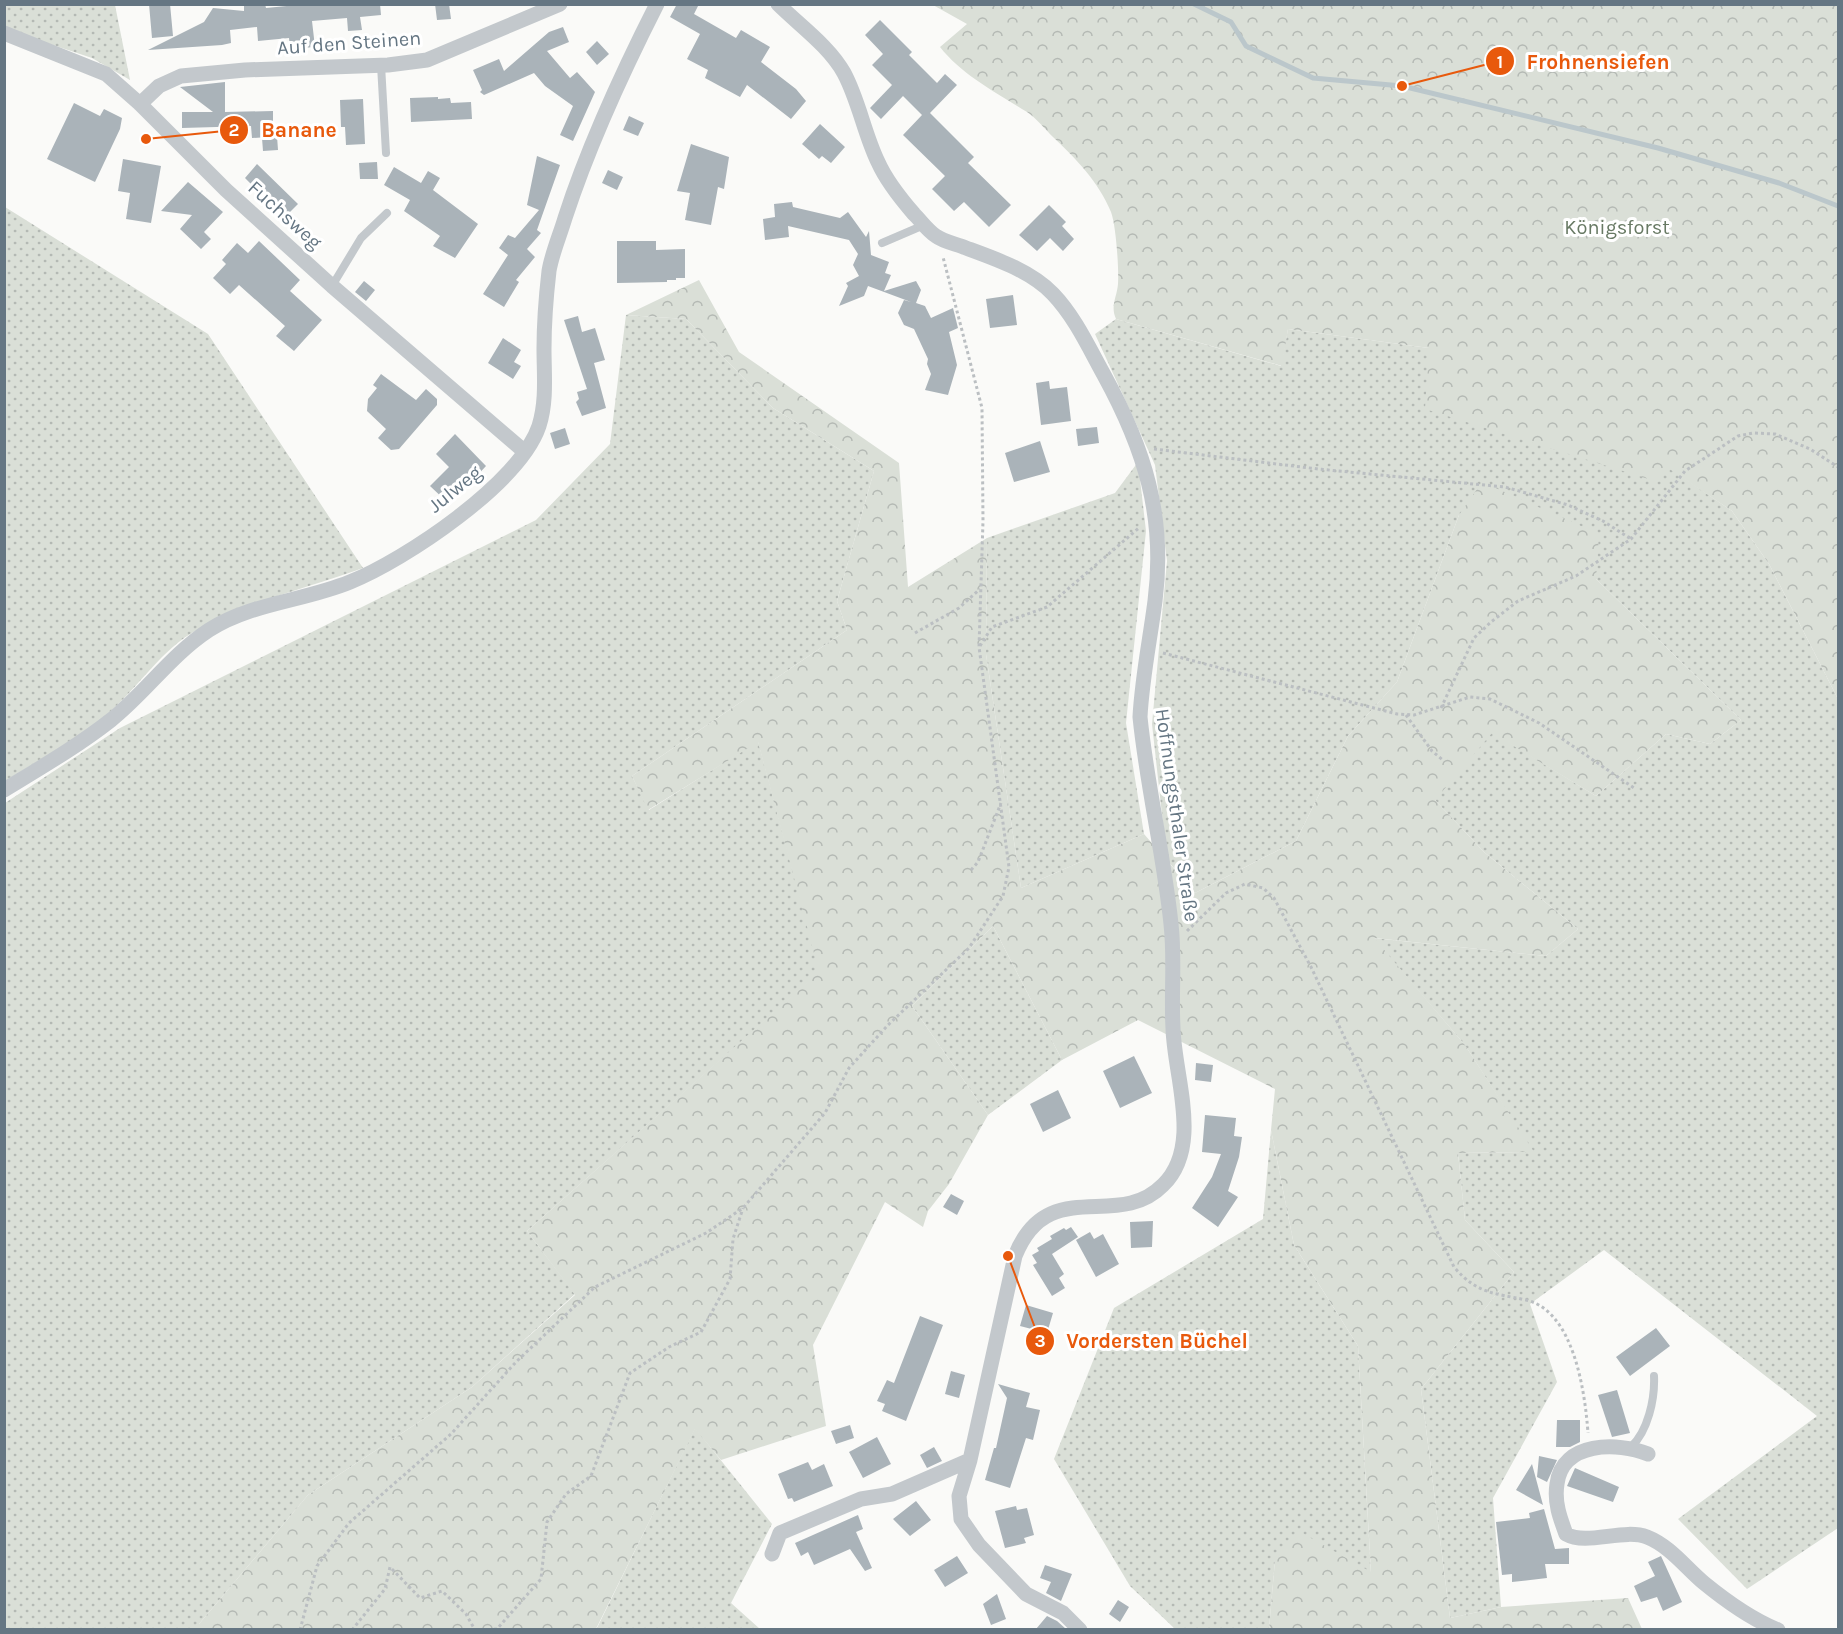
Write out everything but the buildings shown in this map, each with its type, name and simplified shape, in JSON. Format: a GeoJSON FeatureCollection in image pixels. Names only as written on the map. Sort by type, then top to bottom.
{"type":"FeatureCollection","features":[{"type":"Feature","properties":{"kind":"street","name":"Auf den Steinen"},"geometry":{"type":"LineString","coordinates":[[140,104],[159,86],[181,76],[245,70],[381,65],[427,60],[560,4]]}},
{"type":"Feature","properties":{"kind":"street","name":"Julweg"},"geometry":{"type":"LineString","coordinates":[[4,790],[113,719],[177,654],[209,630],[258,609],[351,582],[402,554],[447,524],[489,491],[525,452],[539,425],[544,395],[544,319],[550,268],[577,182],[627,64],[657,4]]}},
{"type":"Feature","properties":{"kind":"street","name":"Hoffnungsthaler Straße"},"geometry":{"type":"LineString","coordinates":[[778,4],[843,71],[878,163],[903,200],[924,225],[937,237],[1016,269],[1053,294],[1069,314],[1140,448],[1149,480],[1155,517],[1158,564],[1155,600],[1146,649],[1140,717],[1173,944],[1173,1029],[1184,1138],[1177,1167],[1165,1184],[1153,1195],[1138,1202],[1052,1212],[1022,1238],[1015,1256],[958,1506],[961,1519],[968,1531],[1026,1594],[1063,1613],[1080,1629]]}},
{"type":"Feature","properties":{"kind":"street","name":"Fuchsweg"},"geometry":{"type":"LineString","coordinates":[[4,33],[106,74],[140,104],[226,190],[332,286],[525,452]]}},
{"type":"Feature","properties":{"kind":"street"},"geometry":{"type":"LineString","coordinates":[[1648,1454],[1631,1447],[1590,1448],[1563,1467],[1557,1482],[1556,1501],[1566,1534],[1577,1538],[1622,1534],[1645,1536],[1669,1551],[1730,1602],[1753,1618],[1778,1629]]}},
{"type":"Feature","properties":{"kind":"street"},"geometry":{"type":"LineString","coordinates":[[772,1554],[780,1533],[861,1498],[892,1494],[970,1460]]}},
{"type":"Feature","properties":{"kind":"lane"},"geometry":{"type":"LineString","coordinates":[[381,65],[386,153]]}},
{"type":"Feature","properties":{"kind":"lane"},"geometry":{"type":"LineString","coordinates":[[332,286],[361,238],[387,213]]}},
{"type":"Feature","properties":{"kind":"lane"},"geometry":{"type":"LineString","coordinates":[[882,243],[924,225]]}},
{"type":"Feature","properties":{"kind":"lane"},"geometry":{"type":"LineString","coordinates":[[1631,1447],[1645,1431],[1655,1388],[1654,1376]]}},
{"type":"Feature","properties":{"kind":"path"},"geometry":{"type":"LineString","coordinates":[[300,1629],[316,1566],[349,1524],[452,1434],[516,1362],[595,1287],[706,1233],[743,1208],[825,1113],[849,1068],[888,1025],[969,948],[1003,896],[1010,867],[979,647],[983,521],[982,408],[937,237]]}},
{"type":"Feature","properties":{"kind":"path"},"geometry":{"type":"LineString","coordinates":[[1441,708],[1474,638],[1491,622],[1518,601],[1576,576],[1631,539],[1685,471],[1738,436],[1753,433],[1775,434],[1810,449],[1839,467]]}},
{"type":"Feature","properties":{"kind":"path"},"geometry":{"type":"LineString","coordinates":[[1140,448],[1318,469],[1506,487],[1568,505],[1603,521],[1631,539]]}},
{"type":"Feature","properties":{"kind":"path"},"geometry":{"type":"LineString","coordinates":[[979,647],[992,627],[1047,607],[1139,530],[1143,518]]}},
{"type":"Feature","properties":{"kind":"path"},"geometry":{"type":"LineString","coordinates":[[915,633],[959,608],[980,589]]}},
{"type":"Feature","properties":{"kind":"path"},"geometry":{"type":"LineString","coordinates":[[1146,649],[1378,711],[1406,715],[1441,708],[1470,698],[1490,699],[1539,723],[1634,788]]}},
{"type":"Feature","properties":{"kind":"path"},"geometry":{"type":"LineString","coordinates":[[1406,715],[1432,751],[1444,761]]}},
{"type":"Feature","properties":{"kind":"path"},"geometry":{"type":"LineString","coordinates":[[971,870],[981,854],[1002,801]]}},
{"type":"Feature","properties":{"kind":"path"},"geometry":{"type":"LineString","coordinates":[[1173,944],[1226,893],[1245,884],[1263,888],[1274,898],[1296,936],[1454,1267],[1465,1280],[1484,1292],[1527,1300],[1548,1310],[1563,1332],[1585,1391],[1590,1448]]}},
{"type":"Feature","properties":{"kind":"path"},"geometry":{"type":"LineString","coordinates":[[488,1629],[497,1629],[541,1579],[547,1522],[566,1494],[591,1476],[630,1373],[669,1347],[701,1332],[730,1279],[733,1239],[743,1208]]}},
{"type":"Feature","properties":{"kind":"path"},"geometry":{"type":"LineString","coordinates":[[352,1629],[384,1589],[390,1567],[420,1598],[442,1591],[466,1614],[475,1629]]}},
{"type":"Feature","properties":{"kind":"green space"},"geometry":{"type":"Polygon","coordinates":[[[5,5],[115,5],[130,80],[92,58],[5,29],[5,5]]]}},
{"type":"Feature","properties":{"kind":"green space","name":"Königsforst"},"geometry":{"type":"Polygon","coordinates":[[[933,5],[1838,5],[1838,699],[1769,564],[1732,511],[1668,468],[1658,482],[1425,409],[1429,348],[1288,329],[1282,366],[1116,319],[1114,306],[1118,258],[1116,237],[1111,212],[1100,190],[1034,117],[980,83],[949,57],[940,47],[967,24],[933,5]]]}},
{"type":"Feature","properties":{"kind":"green space"},"geometry":{"type":"Polygon","coordinates":[[[5,207],[208,334],[363,568],[258,603],[197,630],[173,647],[122,701],[99,721],[5,781],[5,207]]]}},
{"type":"Feature","properties":{"kind":"green space"},"geometry":{"type":"Polygon","coordinates":[[[699,280],[739,352],[899,463],[908,587],[987,538],[986,654],[1021,888],[1144,834],[1195,893],[1296,841],[1348,736],[1397,682],[1459,515],[1482,482],[1599,534],[1596,579],[1741,720],[1710,744],[1666,734],[1596,796],[1492,733],[1435,800],[1484,852],[1578,929],[1546,956],[1374,938],[1465,1045],[1534,1152],[1458,1153],[1465,1220],[1514,1272],[1421,1389],[1450,1618],[1501,1607],[1628,1598],[1642,1629],[1269,1629],[1275,1560],[1302,1533],[1371,1572],[1358,1346],[1294,1245],[1271,1130],[1275,1089],[1138,1020],[1062,1060],[993,926],[912,1006],[988,1115],[949,1184],[928,1211],[923,1227],[885,1202],[813,1345],[826,1426],[721,1460],[695,1429],[596,1629],[199,1630],[199,1624],[308,1495],[472,1387],[575,1295],[527,1231],[819,972],[758,742],[648,810],[632,776],[847,630],[837,601],[874,471],[773,408],[686,319],[626,315],[699,280]]]}},
{"type":"Feature","properties":{"kind":"green space"},"geometry":{"type":"Polygon","coordinates":[[[626,315],[686,319],[773,408],[874,471],[837,601],[847,630],[632,776],[649,810],[758,741],[820,972],[527,1231],[575,1294],[472,1387],[308,1495],[199,1624],[199,1629],[5,1630],[5,803],[120,728],[536,520],[610,444],[626,315]]]}},
{"type":"Feature","properties":{"kind":"green space"},"geometry":{"type":"Polygon","coordinates":[[[1116,319],[1281,366],[1288,329],[1429,348],[1668,467],[1732,511],[1769,564],[1838,699],[1838,1528],[1747,1589],[1678,1519],[1817,1416],[1604,1250],[1530,1304],[1557,1382],[1493,1498],[1501,1607],[1450,1618],[1421,1389],[1514,1272],[1465,1220],[1458,1153],[1533,1152],[1465,1045],[1373,938],[1546,956],[1578,929],[1484,852],[1434,799],[1492,732],[1596,796],[1666,734],[1710,744],[1741,720],[1596,579],[1459,515],[1397,682],[1348,736],[1296,841],[1195,893],[1167,860],[1152,724],[1167,561],[1155,465],[1095,334],[1116,319]]]}},
{"type":"Feature","properties":{"kind":"green space"},"geometry":{"type":"Polygon","coordinates":[[[1138,462],[1146,531],[1126,723],[1144,834],[1021,888],[986,654],[987,538],[1115,493],[1138,462]]]}},
{"type":"Feature","properties":{"kind":"green space"},"geometry":{"type":"Polygon","coordinates":[[[993,926],[1062,1060],[988,1115],[912,1006],[993,926]]]}},
{"type":"Feature","properties":{"kind":"green space"},"geometry":{"type":"Polygon","coordinates":[[[1271,1130],[1294,1245],[1358,1346],[1371,1573],[1275,1560],[1269,1629],[1175,1629],[1130,1586],[1054,1459],[1114,1308],[1263,1219],[1271,1130]]]}},
{"type":"Feature","properties":{"kind":"green space"},"geometry":{"type":"Polygon","coordinates":[[[695,1428],[772,1524],[731,1603],[760,1629],[596,1630],[695,1428]]]}},
{"type":"Feature","properties":{"kind":"waterway"},"geometry":{"type":"LineString","coordinates":[[1194,4],[1231,22],[1246,46],[1313,78],[1402,86],[1658,148],[1779,183],[1838,206]]}},
{"type":"Feature","properties":{"kind":"place","name":"Frohnensiefen"},"geometry":{"type":"Point","coordinates":[1402,86]}},
{"type":"Feature","properties":{"kind":"place","name":"Banane"},"geometry":{"type":"Point","coordinates":[146,139]}},
{"type":"Feature","properties":{"kind":"place","name":"Vordersten Büchel"},"geometry":{"type":"Point","coordinates":[1008,1256]}}]}
